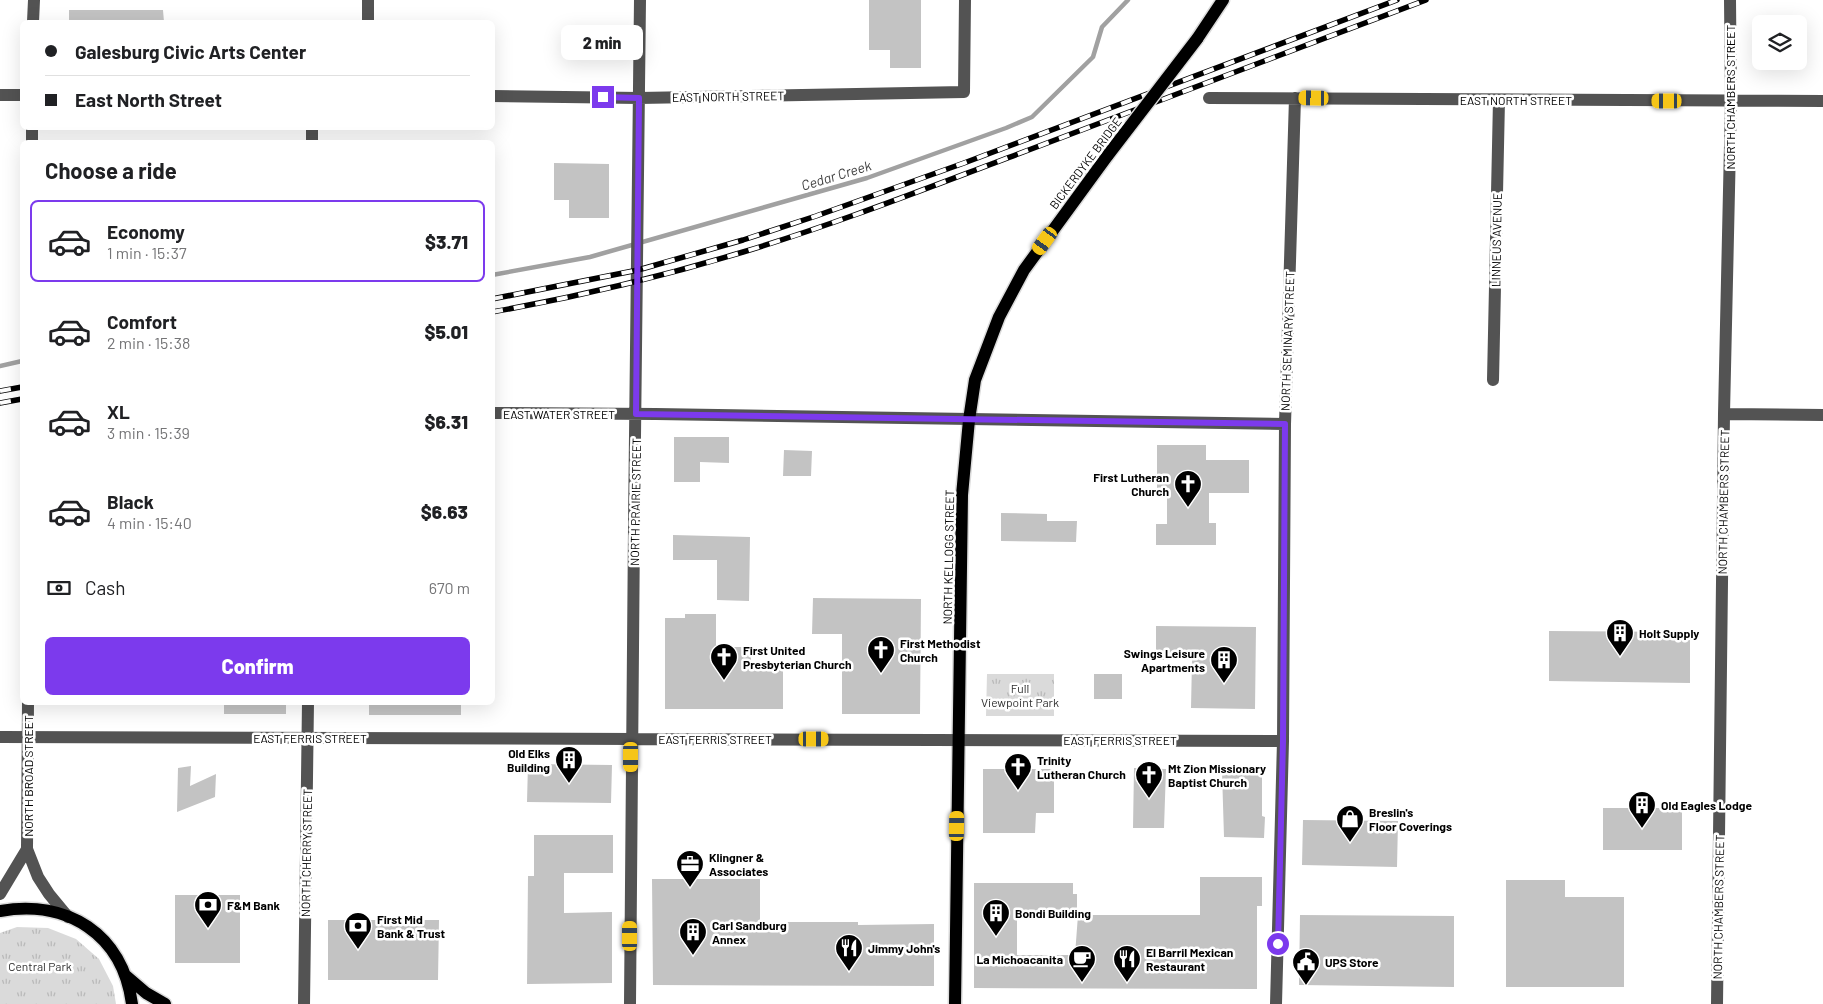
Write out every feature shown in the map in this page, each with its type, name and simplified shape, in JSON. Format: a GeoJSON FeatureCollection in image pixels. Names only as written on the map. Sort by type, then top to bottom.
{"type":"FeatureCollection","features":[{"type":"Feature","properties":{"kind":"main road","name":"BICKERDYKE BRIDGE"},"geometry":{"type":"LineString","coordinates":[[975,380],[998,317],[1024,270],[1108,154],[1197,40],[1223,0]]}},
{"type":"Feature","properties":{"kind":"main road","name":"NORTH KELLOGG STREET"},"geometry":{"type":"LineString","coordinates":[[955,1004],[962,495],[975,380]]}},
{"type":"Feature","properties":{"kind":"main road"},"geometry":{"type":"LineString","coordinates":[[0,911],[27,907],[55,911],[80,922],[102,939],[119,961],[130,987],[132,1004]]}},
{"type":"Feature","properties":{"kind":"main road"},"geometry":{"type":"LineString","coordinates":[[124,974],[146,993],[166,1004]]}},
{"type":"Feature","properties":{"kind":"street"},"geometry":{"type":"LineString","coordinates":[[34,0],[34,20]]}},
{"type":"Feature","properties":{"kind":"street"},"geometry":{"type":"LineString","coordinates":[[368,0],[368,20]]}},
{"type":"Feature","properties":{"kind":"street","name":"NORTH PRAIRIE STREET"},"geometry":{"type":"LineString","coordinates":[[630,1004],[631,739],[640,0]]}},
{"type":"Feature","properties":{"kind":"street","name":"EAST NORTH STREET"},"geometry":{"type":"LineString","coordinates":[[495,96],[639,98],[964,92],[965,0]]}},
{"type":"Feature","properties":{"kind":"street","name":"NORTH CHAMBERS STREET"},"geometry":{"type":"LineString","coordinates":[[1717,1004],[1724,414],[1731,101],[1730,0]]}},
{"type":"Feature","properties":{"kind":"street"},"geometry":{"type":"LineString","coordinates":[[0,95],[20,95]]}},
{"type":"Feature","properties":{"kind":"street","name":"EAST NORTH STREET"},"geometry":{"type":"LineString","coordinates":[[1209,98],[1823,101]]}},
{"type":"Feature","properties":{"kind":"street","name":"NORTH SEMINARY STREET"},"geometry":{"type":"LineString","coordinates":[[1276,1004],[1283,741],[1285,424],[1295,98]]}},
{"type":"Feature","properties":{"kind":"street","name":"LINNEUS AVENUE"},"geometry":{"type":"LineString","coordinates":[[1494,380],[1499,100]]}},
{"type":"Feature","properties":{"kind":"street","name":"EAST WATER STREET"},"geometry":{"type":"LineString","coordinates":[[495,413],[1285,424]]}},
{"type":"Feature","properties":{"kind":"street"},"geometry":{"type":"LineString","coordinates":[[1724,414],[1823,415]]}},
{"type":"Feature","properties":{"kind":"street","name":"NORTH BROAD STREET"},"geometry":{"type":"LineString","coordinates":[[28,705],[27,850],[38,877],[68,917]]}},
{"type":"Feature","properties":{"kind":"street","name":"NORTH CHERRY STREET"},"geometry":{"type":"LineString","coordinates":[[304,1004],[308,705]]}},
{"type":"Feature","properties":{"kind":"street","name":"EAST FERRIS STREET"},"geometry":{"type":"LineString","coordinates":[[0,737],[1283,741]]}},
{"type":"Feature","properties":{"kind":"street","name":"NORTH BROAD STREET"},"geometry":{"type":"LineString","coordinates":[[0,894],[27,850]]}},
{"type":"Feature","properties":{"kind":"green space","name":"Full Viewpoint Park"},"geometry":{"type":"Polygon","coordinates":[[[987,674],[1054,674],[1054,716],[986,716],[987,674]]]}},
{"type":"Feature","properties":{"kind":"green space","name":"Central Park"},"geometry":{"type":"Polygon","coordinates":[[[17,927],[48,928],[76,939],[99,959],[113,986],[116,1004],[0,1004],[0,933],[17,927]]]}},
{"type":"Feature","properties":{"kind":"building"},"geometry":{"type":"Polygon","coordinates":[[[869,0],[921,0],[921,68],[890,68],[890,50],[869,50],[869,0]]]}},
{"type":"Feature","properties":{"kind":"building"},"geometry":{"type":"Polygon","coordinates":[[[69,10],[163,10],[164,20],[69,20],[69,10]]]}},
{"type":"Feature","properties":{"kind":"building"},"geometry":{"type":"Polygon","coordinates":[[[554,163],[609,164],[609,218],[569,218],[569,200],[554,200],[554,163]]]}},
{"type":"Feature","properties":{"kind":"building"},"geometry":{"type":"Polygon","coordinates":[[[674,437],[729,437],[729,463],[700,462],[700,482],[674,482],[674,437]]]}},
{"type":"Feature","properties":{"kind":"building","name":"First Lutheran Church"},"geometry":{"type":"Polygon","coordinates":[[[1157,445],[1206,445],[1206,460],[1249,460],[1249,493],[1209,493],[1209,523],[1216,523],[1216,545],[1156,545],[1156,524],[1167,524],[1167,493],[1157,493],[1157,445]]]}},
{"type":"Feature","properties":{"kind":"building"},"geometry":{"type":"Polygon","coordinates":[[[784,450],[812,451],[811,476],[783,476],[784,450]]]}},
{"type":"Feature","properties":{"kind":"building"},"geometry":{"type":"Polygon","coordinates":[[[1001,513],[1047,514],[1047,521],[1077,521],[1076,542],[1001,541],[1001,513]]]}},
{"type":"Feature","properties":{"kind":"building"},"geometry":{"type":"Polygon","coordinates":[[[673,535],[750,537],[749,601],[717,600],[717,560],[673,560],[673,535]]]}},
{"type":"Feature","properties":{"kind":"building","name":"First Methodist Church"},"geometry":{"type":"Polygon","coordinates":[[[813,598],[921,599],[920,714],[842,714],[842,634],[812,634],[813,598]]]}},
{"type":"Feature","properties":{"kind":"building","name":"First United Presbyterian Church"},"geometry":{"type":"Polygon","coordinates":[[[685,614],[716,614],[716,647],[751,647],[751,663],[783,663],[783,709],[665,709],[665,618],[685,618],[685,614]]]}},
{"type":"Feature","properties":{"kind":"building","name":"Swings Leisure Apartments"},"geometry":{"type":"Polygon","coordinates":[[[1156,626],[1256,627],[1255,709],[1191,708],[1192,660],[1156,660],[1156,626]]]}},
{"type":"Feature","properties":{"kind":"building","name":"Holt Supply"},"geometry":{"type":"Polygon","coordinates":[[[1549,631],[1690,632],[1690,683],[1549,681],[1549,631]]]}},
{"type":"Feature","properties":{"kind":"building"},"geometry":{"type":"Polygon","coordinates":[[[1094,674],[1122,674],[1122,699],[1094,699],[1094,674]]]}},
{"type":"Feature","properties":{"kind":"building"},"geometry":{"type":"Polygon","coordinates":[[[224,705],[286,705],[286,714],[224,714],[224,705]]]}},
{"type":"Feature","properties":{"kind":"building"},"geometry":{"type":"Polygon","coordinates":[[[369,705],[461,705],[461,715],[369,715],[369,705]]]}},
{"type":"Feature","properties":{"kind":"building","name":"Old Elks Building"},"geometry":{"type":"Polygon","coordinates":[[[528,764],[612,765],[611,803],[527,802],[528,764]]]}},
{"type":"Feature","properties":{"kind":"building"},"geometry":{"type":"Polygon","coordinates":[[[191,766],[190,786],[216,774],[215,797],[177,812],[178,768],[191,766]]]}},
{"type":"Feature","properties":{"kind":"building","name":"Mt Zion Missionary Baptist Church"},"geometry":{"type":"Polygon","coordinates":[[[1134,768],[1166,769],[1164,828],[1133,828],[1134,768]]]}},
{"type":"Feature","properties":{"kind":"building","name":"Trinity Lutheran Church"},"geometry":{"type":"Polygon","coordinates":[[[983,769],[1054,769],[1054,813],[1036,813],[1035,833],[983,833],[983,769]]]}},
{"type":"Feature","properties":{"kind":"building"},"geometry":{"type":"Polygon","coordinates":[[[1222,772],[1262,773],[1262,816],[1265,817],[1264,838],[1224,837],[1222,772]]]}},
{"type":"Feature","properties":{"kind":"building","name":"Old Eagles Lodge"},"geometry":{"type":"Polygon","coordinates":[[[1603,808],[1682,808],[1682,850],[1603,850],[1603,808]]]}},
{"type":"Feature","properties":{"kind":"building","name":"Breslin's Floor Coverings"},"geometry":{"type":"Polygon","coordinates":[[[1303,820],[1398,821],[1397,867],[1302,865],[1303,820]]]}},
{"type":"Feature","properties":{"kind":"building"},"geometry":{"type":"Polygon","coordinates":[[[534,835],[613,835],[613,873],[564,873],[564,913],[612,912],[612,983],[527,984],[528,876],[534,876],[534,835]]]}},
{"type":"Feature","properties":{"kind":"building"},"geometry":{"type":"Polygon","coordinates":[[[1200,877],[1262,877],[1262,906],[1257,906],[1257,989],[974,988],[974,883],[1073,883],[1073,894],[1077,894],[1077,918],[1017,918],[1017,955],[1075,955],[1078,915],[1200,915],[1200,877]]]}},
{"type":"Feature","properties":{"kind":"building"},"geometry":{"type":"Polygon","coordinates":[[[652,879],[760,879],[760,928],[786,928],[786,922],[858,922],[858,925],[934,924],[934,986],[653,985],[652,879]]]}},
{"type":"Feature","properties":{"kind":"building"},"geometry":{"type":"Polygon","coordinates":[[[1506,880],[1565,880],[1565,897],[1624,897],[1624,987],[1506,987],[1506,880]]]}},
{"type":"Feature","properties":{"kind":"building","name":"F&M Bank"},"geometry":{"type":"Polygon","coordinates":[[[175,895],[240,895],[240,963],[175,963],[175,895]]]}},
{"type":"Feature","properties":{"kind":"building"},"geometry":{"type":"Polygon","coordinates":[[[1300,915],[1454,916],[1454,987],[1299,985],[1300,915]]]}},
{"type":"Feature","properties":{"kind":"building"},"geometry":{"type":"Polygon","coordinates":[[[328,920],[439,920],[438,980],[328,980],[328,920]]]}},
{"type":"Feature","properties":{"kind":"waterway","name":"Cedar Creek"},"geometry":{"type":"LineString","coordinates":[[495,274],[590,257],[867,178],[1032,117],[1093,57],[1102,27],[1128,0]]}},
{"type":"Feature","properties":{"kind":"waterway","name":"Cedar Creek"},"geometry":{"type":"LineString","coordinates":[[0,366],[20,361]]}},
{"type":"Feature","properties":{"kind":"railway"},"geometry":{"type":"LineString","coordinates":[[495,298],[638,270],[743,240],[816,216],[964,163],[1397,0]]}},
{"type":"Feature","properties":{"kind":"railway"},"geometry":{"type":"LineString","coordinates":[[495,311],[650,278],[812,230],[916,193],[1426,0]]}},
{"type":"Feature","properties":{"kind":"railway"},"geometry":{"type":"LineString","coordinates":[[0,391],[20,387]]}},
{"type":"Feature","properties":{"kind":"railway"},"geometry":{"type":"LineString","coordinates":[[0,403],[20,399]]}},
{"type":"Feature","properties":{"kind":"place","name":"First Lutheran Church"},"geometry":{"type":"Point","coordinates":[1188,508]}},
{"type":"Feature","properties":{"kind":"place","name":"Holt Supply"},"geometry":{"type":"Point","coordinates":[1620,657]}},
{"type":"Feature","properties":{"kind":"place","name":"First Methodist Church"},"geometry":{"type":"Point","coordinates":[881,674]}},
{"type":"Feature","properties":{"kind":"place","name":"First United Presbyterian Church"},"geometry":{"type":"Point","coordinates":[724,681]}},
{"type":"Feature","properties":{"kind":"place","name":"Swings Leisure Apartments"},"geometry":{"type":"Point","coordinates":[1224,684]}},
{"type":"Feature","properties":{"kind":"place","name":"Old Elks Building"},"geometry":{"type":"Point","coordinates":[569,784]}},
{"type":"Feature","properties":{"kind":"place","name":"Trinity Lutheran Church"},"geometry":{"type":"Point","coordinates":[1018,791]}},
{"type":"Feature","properties":{"kind":"place","name":"Mt Zion Missionary Baptist Church"},"geometry":{"type":"Point","coordinates":[1149,799]}},
{"type":"Feature","properties":{"kind":"place","name":"Old Eagles Lodge"},"geometry":{"type":"Point","coordinates":[1642,829]}},
{"type":"Feature","properties":{"kind":"place","name":"Breslin's Floor Coverings"},"geometry":{"type":"Point","coordinates":[1350,843]}},
{"type":"Feature","properties":{"kind":"place","name":"Klingner & Associates"},"geometry":{"type":"Point","coordinates":[690,888]}},
{"type":"Feature","properties":{"kind":"place","name":"F&M Bank"},"geometry":{"type":"Point","coordinates":[208,929]}},
{"type":"Feature","properties":{"kind":"place","name":"Bondi Building"},"geometry":{"type":"Point","coordinates":[996,937]}},
{"type":"Feature","properties":{"kind":"place","name":"First Mid Bank & Trust"},"geometry":{"type":"Point","coordinates":[358,950]}},
{"type":"Feature","properties":{"kind":"place","name":"Carl Sandburg Annex"},"geometry":{"type":"Point","coordinates":[693,956]}},
{"type":"Feature","properties":{"kind":"place","name":"Jimmy John's"},"geometry":{"type":"Point","coordinates":[849,972]}},
{"type":"Feature","properties":{"kind":"place","name":"La Michoacanita"},"geometry":{"type":"Point","coordinates":[1082,983]}},
{"type":"Feature","properties":{"kind":"place","name":"El Barril Mexican Restaurant"},"geometry":{"type":"Point","coordinates":[1127,983]}},
{"type":"Feature","properties":{"kind":"place","name":"UPS Store"},"geometry":{"type":"Point","coordinates":[1306,986]}},
{"type":"Feature","properties":{"kind":"route"},"geometry":{"type":"LineString","coordinates":[[603,97],[639,98],[636,414],[1285,424],[1283,741],[1278,944]]}}]}
